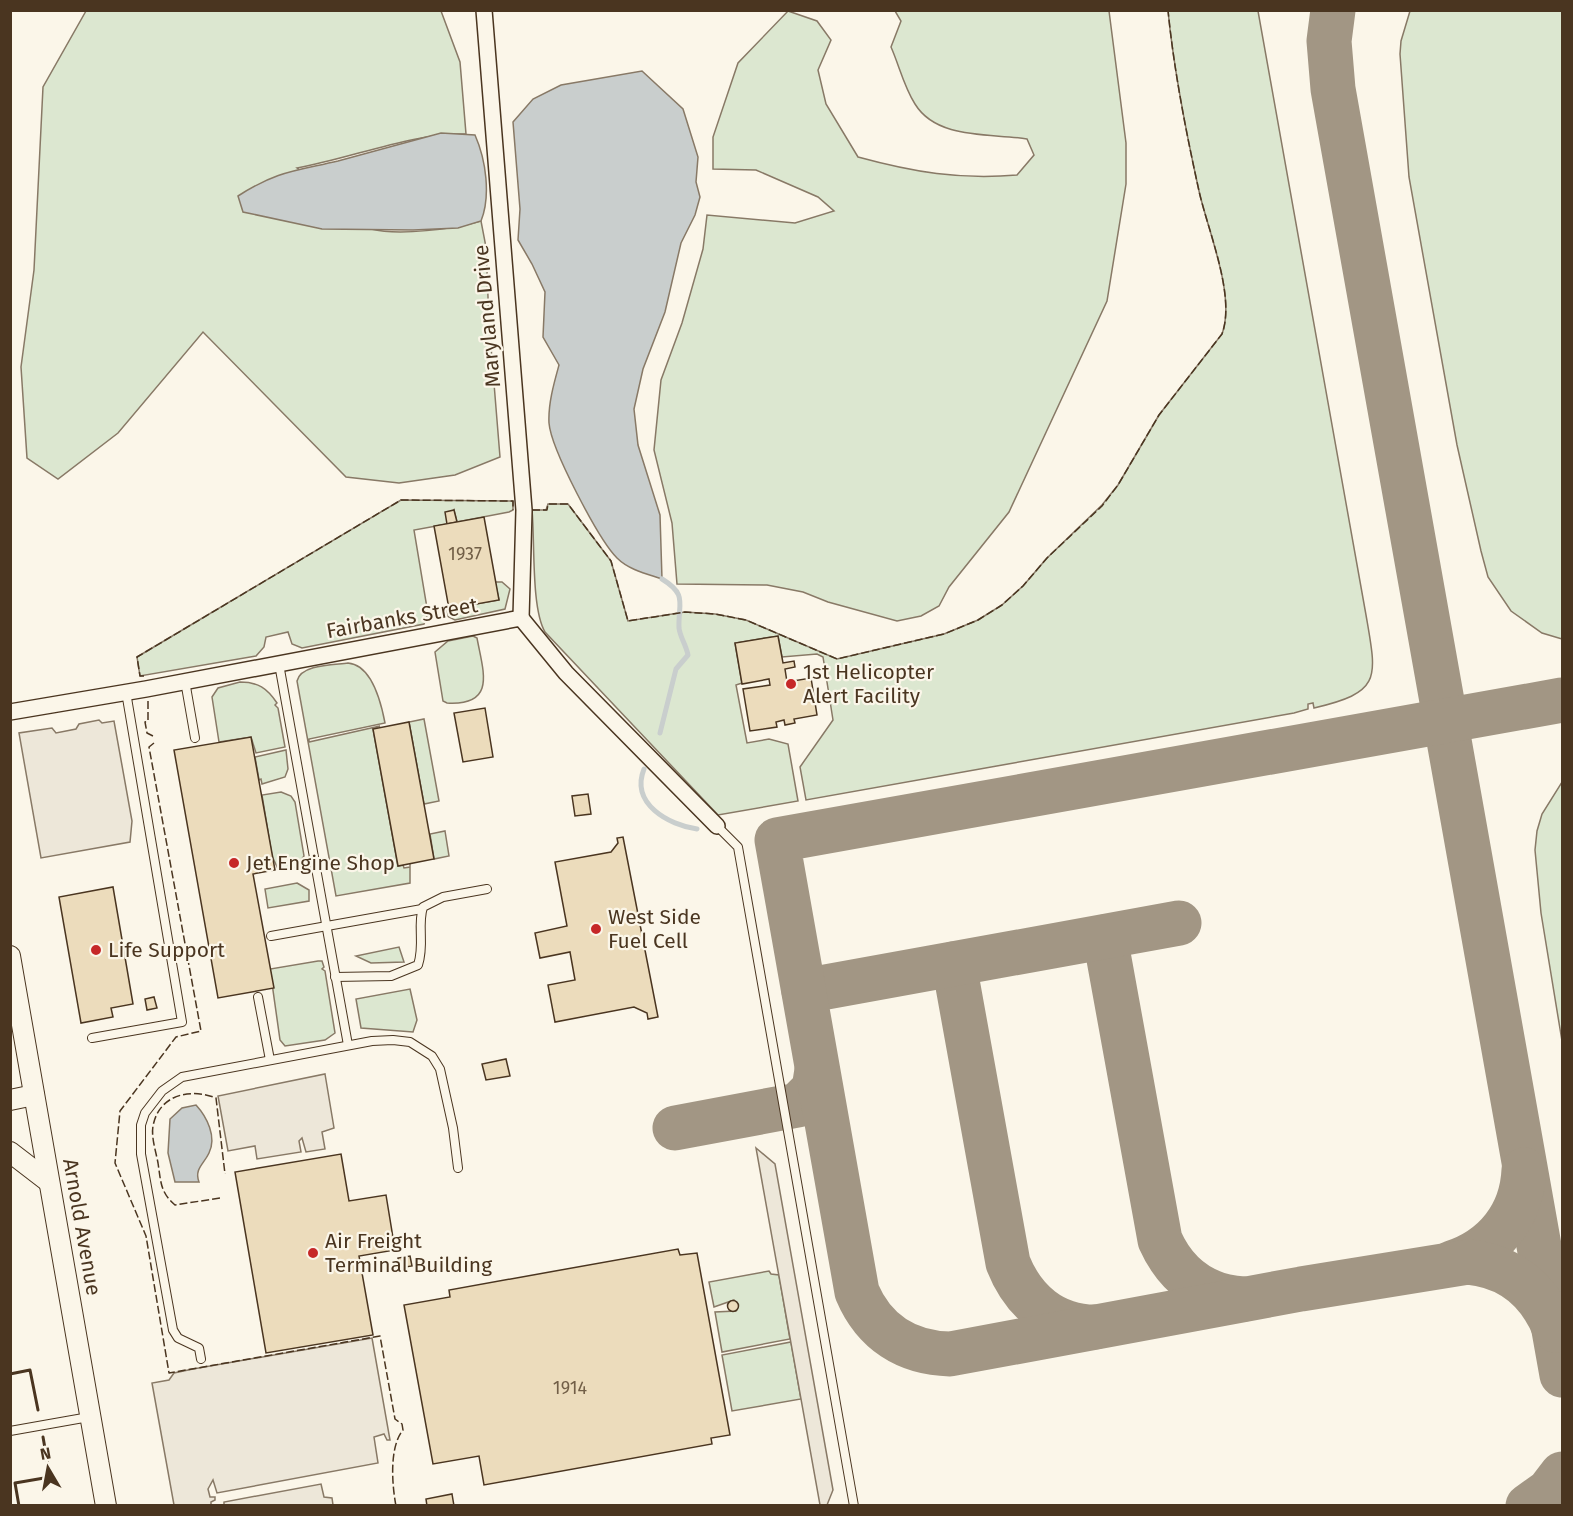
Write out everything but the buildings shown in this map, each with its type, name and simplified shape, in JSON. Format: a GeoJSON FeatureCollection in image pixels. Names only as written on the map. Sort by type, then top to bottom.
{"type":"FeatureCollection","features":[{"type":"Feature","properties":{"kind":"street","name":"Maryland Drive"},"geometry":{"type":"LineString","coordinates":[[484,10],[524,510],[521,618]]}},
{"type":"Feature","properties":{"kind":"street","name":"Fairbanks Street"},"geometry":{"type":"LineString","coordinates":[[10,712],[521,618]]}},
{"type":"Feature","properties":{"kind":"street"},"geometry":{"type":"LineString","coordinates":[[521,618],[566,673],[717,826]]}},
{"type":"Feature","properties":{"kind":"street","name":"Arnold Avenue"},"geometry":{"type":"LineString","coordinates":[[10,956],[106,1506]]}},
{"type":"Feature","properties":{"kind":"street"},"geometry":{"type":"LineString","coordinates":[[10,1100],[34,1095]]}},
{"type":"Feature","properties":{"kind":"street"},"geometry":{"type":"LineString","coordinates":[[10,1152],[49,1182]]}},
{"type":"Feature","properties":{"kind":"lane"},"geometry":{"type":"LineString","coordinates":[[279,662],[348,1045]]}},
{"type":"Feature","properties":{"kind":"lane"},"geometry":{"type":"LineString","coordinates":[[185,681],[195,738]]}},
{"type":"Feature","properties":{"kind":"lane"},"geometry":{"type":"LineString","coordinates":[[92,1038],[182,1022],[126,692]]}},
{"type":"Feature","properties":{"kind":"lane"},"geometry":{"type":"LineString","coordinates":[[717,826],[738,847],[854,1506]]}},
{"type":"Feature","properties":{"kind":"lane"},"geometry":{"type":"LineString","coordinates":[[271,936],[422,909],[443,897],[487,889]]}},
{"type":"Feature","properties":{"kind":"lane"},"geometry":{"type":"LineString","coordinates":[[335,977],[391,976],[418,965],[423,950],[422,909]]}},
{"type":"Feature","properties":{"kind":"lane"},"geometry":{"type":"LineString","coordinates":[[258,997],[270,1060]]}},
{"type":"Feature","properties":{"kind":"lane"},"geometry":{"type":"LineString","coordinates":[[201,1359],[199,1348],[178,1338],[173,1330],[141,1154],[141,1125],[145,1113],[162,1091],[182,1077],[372,1041],[411,1042],[432,1056],[440,1069],[459,1168]]}},
{"type":"Feature","properties":{"kind":"lane"},"geometry":{"type":"LineString","coordinates":[[10,1431],[91,1416]]}},
{"type":"Feature","properties":{"kind":"green space"},"geometry":{"type":"Polygon","coordinates":[[[86,11],[441,11],[460,62],[466,134],[425,137],[297,168],[371,229],[396,232],[426,231],[481,221],[486,247],[489,322],[500,457],[455,475],[399,483],[346,477],[203,332],[118,433],[58,479],[27,458],[21,367],[34,270],[43,87],[86,11]]]}},
{"type":"Feature","properties":{"kind":"green space"},"geometry":{"type":"Polygon","coordinates":[[[788,11],[817,21],[831,40],[818,70],[826,104],[858,157],[937,174],[996,176],[1017,175],[1034,155],[1027,139],[966,133],[937,124],[925,116],[911,97],[891,47],[901,21],[895,11],[1109,11],[1126,143],[1126,184],[1107,301],[1009,512],[949,587],[939,606],[921,616],[897,621],[828,602],[803,592],[767,585],[677,584],[672,523],[654,450],[661,380],[682,323],[703,249],[707,215],[795,223],[834,211],[818,197],[756,170],[713,169],[713,137],[738,63],[788,11]]]}},
{"type":"Feature","properties":{"kind":"green space"},"geometry":{"type":"Polygon","coordinates":[[[1168,11],[1258,11],[1370,637],[1372,668],[1370,680],[1352,696],[1314,708],[1313,703],[1308,704],[1308,709],[1294,713],[806,800],[800,767],[833,720],[823,657],[817,654],[782,657],[778,636],[735,643],[742,683],[736,685],[747,743],[769,739],[788,744],[798,801],[718,815],[545,632],[537,607],[532,510],[546,510],[548,504],[568,504],[611,561],[628,621],[685,612],[715,614],[746,620],[837,659],[944,634],[978,620],[1002,605],[1102,505],[1118,485],[1159,415],[1222,334],[1226,301],[1223,283],[1199,191],[1177,79],[1168,11]]]}},
{"type":"Feature","properties":{"kind":"green space"},"geometry":{"type":"Polygon","coordinates":[[[1410,11],[1562,11],[1562,639],[1542,633],[1511,611],[1488,577],[1481,551],[1457,445],[1409,177],[1400,54],[1401,41],[1410,11]]]}},
{"type":"Feature","properties":{"kind":"green space"},"geometry":{"type":"Polygon","coordinates":[[[401,500],[513,501],[513,510],[509,512],[457,522],[454,510],[447,524],[414,530],[428,614],[424,624],[302,648],[292,644],[288,632],[266,637],[264,647],[256,656],[140,676],[137,657],[401,500]]]}},
{"type":"Feature","properties":{"kind":"green space"},"geometry":{"type":"Polygon","coordinates":[[[495,582],[502,582],[510,589],[505,609],[455,620],[447,616],[447,609],[499,600],[495,582]]]}},
{"type":"Feature","properties":{"kind":"green space"},"geometry":{"type":"Polygon","coordinates":[[[473,636],[477,638],[482,662],[483,684],[480,692],[474,699],[447,703],[443,701],[435,652],[448,641],[473,636]]]}},
{"type":"Feature","properties":{"kind":"green space"},"geometry":{"type":"Polygon","coordinates":[[[348,663],[356,665],[369,677],[378,695],[385,723],[309,739],[309,742],[380,726],[373,729],[398,866],[410,867],[410,883],[336,896],[297,681],[300,675],[311,668],[348,663]]]}},
{"type":"Feature","properties":{"kind":"green space"},"geometry":{"type":"Polygon","coordinates":[[[240,682],[262,687],[277,703],[275,705],[278,708],[285,747],[256,753],[251,737],[219,742],[212,697],[218,688],[240,682]]]}},
{"type":"Feature","properties":{"kind":"green space"},"geometry":{"type":"Polygon","coordinates":[[[424,719],[439,801],[424,804],[409,722],[424,719]]]}},
{"type":"Feature","properties":{"kind":"green space"},"geometry":{"type":"Polygon","coordinates":[[[286,750],[288,769],[285,777],[262,784],[261,779],[259,780],[255,757],[286,750]]]}},
{"type":"Feature","properties":{"kind":"green space"},"geometry":{"type":"Polygon","coordinates":[[[1562,782],[1562,1041],[1541,913],[1535,850],[1542,814],[1562,782]]]}},
{"type":"Feature","properties":{"kind":"green space"},"geometry":{"type":"Polygon","coordinates":[[[281,792],[291,796],[295,802],[304,856],[296,867],[279,871],[272,856],[262,795],[281,792]]]}},
{"type":"Feature","properties":{"kind":"green space"},"geometry":{"type":"Polygon","coordinates":[[[445,831],[449,856],[434,859],[430,834],[445,831]]]}},
{"type":"Feature","properties":{"kind":"green space"},"geometry":{"type":"Polygon","coordinates":[[[297,883],[309,890],[309,901],[268,908],[265,889],[297,883]]]}},
{"type":"Feature","properties":{"kind":"green space"},"geometry":{"type":"Polygon","coordinates":[[[399,947],[404,962],[371,963],[356,956],[399,947]]]}},
{"type":"Feature","properties":{"kind":"green space"},"geometry":{"type":"Polygon","coordinates":[[[322,961],[324,967],[322,969],[325,971],[335,1033],[325,1040],[285,1046],[280,1040],[270,969],[322,961]]]}},
{"type":"Feature","properties":{"kind":"green space"},"geometry":{"type":"Polygon","coordinates":[[[410,989],[417,1020],[413,1032],[361,1028],[356,999],[410,989]]]}},
{"type":"Feature","properties":{"kind":"green space"},"geometry":{"type":"Polygon","coordinates":[[[769,1271],[771,1274],[779,1275],[790,1339],[722,1352],[715,1312],[736,1311],[738,1307],[734,1300],[714,1307],[709,1282],[769,1271]]]}},
{"type":"Feature","properties":{"kind":"green space"},"geometry":{"type":"Polygon","coordinates":[[[791,1342],[801,1399],[732,1411],[722,1355],[791,1342]]]}},
{"type":"Feature","properties":{"kind":"shaded area"},"geometry":{"type":"Polygon","coordinates":[[[642,71],[683,109],[698,157],[696,182],[700,197],[695,215],[681,243],[665,312],[643,369],[634,409],[638,445],[660,515],[662,579],[627,566],[609,548],[577,494],[552,436],[549,408],[559,365],[543,337],[545,292],[518,240],[520,209],[513,122],[533,99],[561,85],[642,71]]]}},
{"type":"Feature","properties":{"kind":"shaded area"},"geometry":{"type":"Polygon","coordinates":[[[441,133],[475,135],[482,155],[486,178],[486,201],[481,221],[458,228],[322,229],[243,212],[238,196],[264,181],[441,133]]]}},
{"type":"Feature","properties":{"kind":"shaded area"},"geometry":{"type":"Polygon","coordinates":[[[99,720],[102,723],[114,721],[132,821],[130,842],[41,858],[19,733],[52,728],[56,733],[76,729],[79,724],[99,720]]]}},
{"type":"Feature","properties":{"kind":"shaded area"},"geometry":{"type":"Polygon","coordinates":[[[325,1074],[334,1128],[322,1132],[325,1149],[306,1152],[302,1138],[299,1141],[301,1152],[257,1159],[255,1146],[228,1151],[218,1096],[325,1074]]]}},
{"type":"Feature","properties":{"kind":"shaded area"},"geometry":{"type":"Polygon","coordinates":[[[196,1105],[210,1128],[211,1147],[199,1170],[199,1182],[175,1182],[168,1153],[170,1119],[182,1108],[196,1105]]]}},
{"type":"Feature","properties":{"kind":"shaded area"},"geometry":{"type":"Polygon","coordinates":[[[756,1148],[775,1164],[833,1490],[827,1505],[820,1505],[756,1148]]]}},
{"type":"Feature","properties":{"kind":"shaded area"},"geometry":{"type":"Polygon","coordinates":[[[372,1338],[390,1440],[387,1440],[384,1434],[374,1437],[378,1463],[217,1493],[213,1480],[208,1489],[210,1497],[215,1497],[211,1505],[174,1505],[152,1383],[169,1380],[174,1373],[193,1369],[372,1338]]]}},
{"type":"Feature","properties":{"kind":"shaded area"},"geometry":{"type":"Polygon","coordinates":[[[321,1484],[324,1497],[332,1498],[333,1505],[224,1505],[224,1502],[321,1484]]]}},
{"type":"Feature","properties":{"kind":"waterway"},"geometry":{"type":"LineString","coordinates":[[660,733],[676,669],[688,655],[679,628],[679,595],[662,579]]}},
{"type":"Feature","properties":{"kind":"waterway"},"geometry":{"type":"LineString","coordinates":[[644,769],[641,781],[642,793],[647,802],[655,811],[675,823],[697,829]]}},
{"type":"Feature","properties":{"kind":"taxiway"},"geometry":{"type":"LineString","coordinates":[[1333,10],[1329,41],[1333,89],[1562,1375]]}},
{"type":"Feature","properties":{"kind":"taxiway"},"geometry":{"type":"LineString","coordinates":[[1555,1330],[1541,1303],[1522,1283],[1497,1269],[1468,1262],[1301,1289],[950,1354],[919,1350],[893,1338],[873,1318],[857,1292],[777,840],[1562,700]]}},
{"type":"Feature","properties":{"kind":"taxiway"},"geometry":{"type":"LineString","coordinates":[[804,991],[1179,923]]}},
{"type":"Feature","properties":{"kind":"taxiway"},"geometry":{"type":"LineString","coordinates":[[1105,937],[1160,1240],[1174,1264],[1193,1282],[1216,1294],[1244,1299]]}},
{"type":"Feature","properties":{"kind":"taxiway"},"geometry":{"type":"LineString","coordinates":[[954,964],[1008,1263],[1022,1289],[1041,1309],[1066,1322],[1095,1327]]}},
{"type":"Feature","properties":{"kind":"taxiway"},"geometry":{"type":"LineString","coordinates":[[675,1128],[798,1105],[814,1089],[817,1070]]}},
{"type":"Feature","properties":{"kind":"taxiway"},"geometry":{"type":"LineString","coordinates":[[1452,1263],[1481,1249],[1503,1228],[1518,1202],[1524,1170]]}},
{"type":"Feature","properties":{"kind":"taxiway"},"geometry":{"type":"LineString","coordinates":[[1528,1506],[1549,1491],[1562,1474]]}},
{"type":"Feature","properties":{"kind":"fence"},"geometry":{"type":"LineString","coordinates":[[532,510],[547,510],[548,504],[568,504],[611,561],[628,621],[685,612],[715,614],[746,620],[837,659],[944,634],[978,620],[1002,605],[1102,506],[1118,485],[1159,415],[1222,334],[1226,301],[1190,146],[1177,79],[1168,10]]}},
{"type":"Feature","properties":{"kind":"fence"},"geometry":{"type":"LineString","coordinates":[[144,676],[140,676],[137,657],[401,500],[513,501],[513,510]]}},
{"type":"Feature","properties":{"kind":"fence"},"geometry":{"type":"LineString","coordinates":[[148,701],[148,721],[145,722],[147,733],[153,736]]}},
{"type":"Feature","properties":{"kind":"fence"},"geometry":{"type":"LineString","coordinates":[[154,743],[149,747],[201,1031],[176,1037],[120,1111],[115,1163],[146,1236],[169,1373],[380,1336],[395,1419],[402,1424],[403,1430],[395,1446],[394,1456],[393,1488],[396,1506]]}},
{"type":"Feature","properties":{"kind":"fence"},"geometry":{"type":"LineString","coordinates":[[220,1198],[175,1205],[164,1191],[153,1140],[153,1126],[156,1115],[169,1100],[187,1094],[216,1098],[225,1174]]}},
{"type":"Feature","properties":{"kind":"wall"},"geometry":{"type":"LineString","coordinates":[[10,1374],[30,1370],[38,1410]]}},
{"type":"Feature","properties":{"kind":"wall"},"geometry":{"type":"LineString","coordinates":[[19,1506],[15,1483],[50,1477],[43,1437]]}},
{"type":"Feature","properties":{"kind":"place","name":"1st Helicopter Alert Facility"},"geometry":{"type":"Point","coordinates":[791,684]}},
{"type":"Feature","properties":{"kind":"place","name":"Jet Engine Shop"},"geometry":{"type":"Point","coordinates":[234,863]}},
{"type":"Feature","properties":{"kind":"place","name":"West Side Fuel Cell"},"geometry":{"type":"Point","coordinates":[596,929]}},
{"type":"Feature","properties":{"kind":"place","name":"Life Support"},"geometry":{"type":"Point","coordinates":[96,950]}},
{"type":"Feature","properties":{"kind":"place","name":"Air Freight Terminal Building"},"geometry":{"type":"Point","coordinates":[313,1253]}}]}
